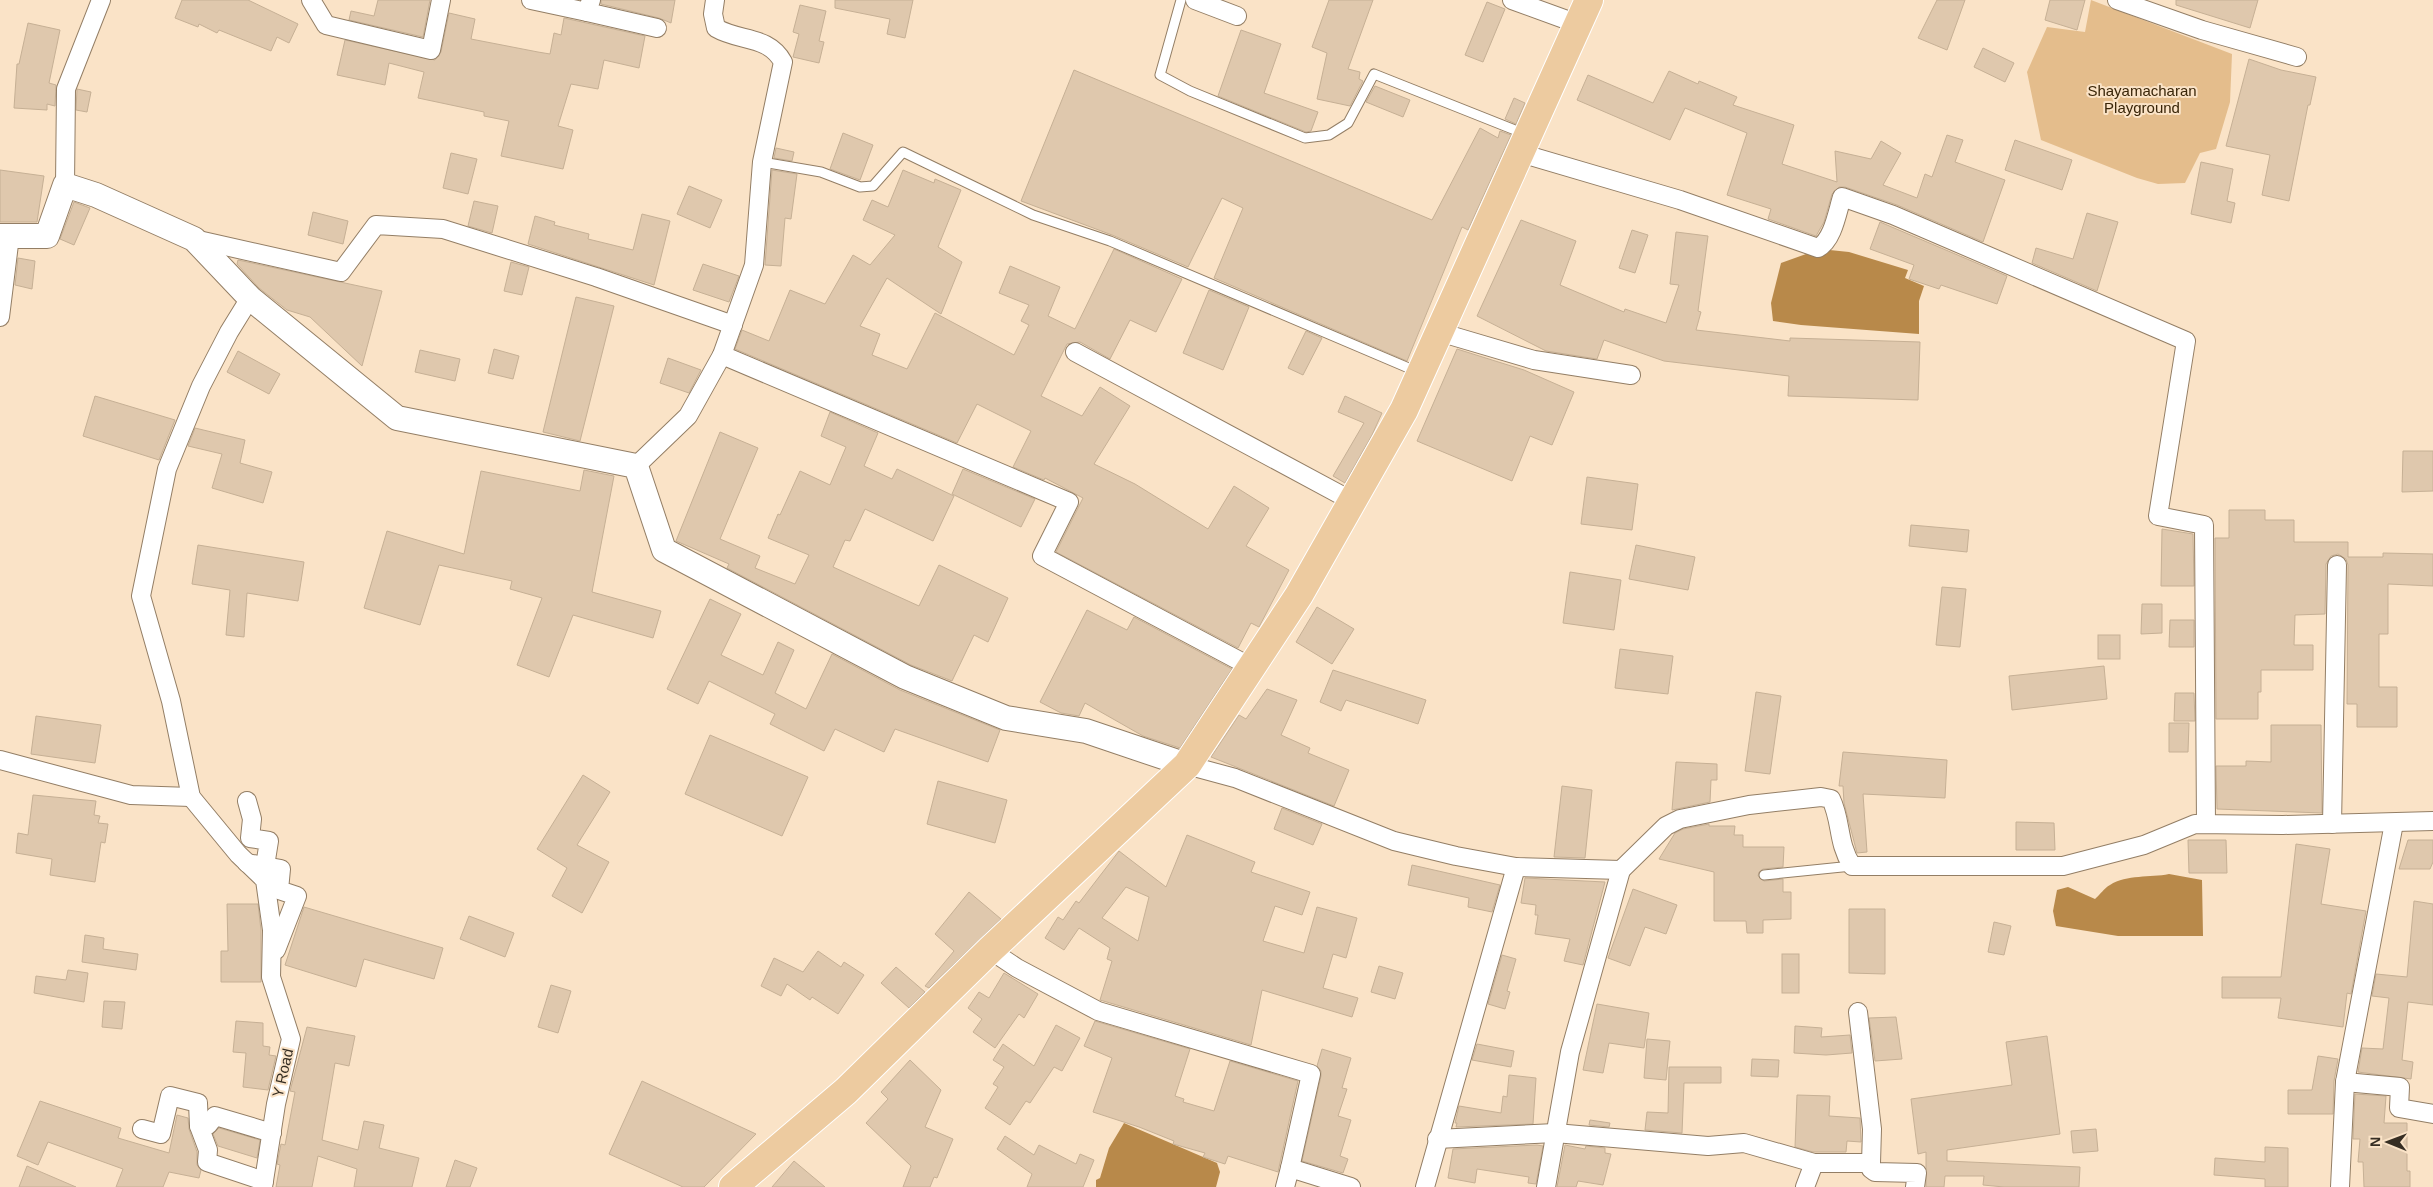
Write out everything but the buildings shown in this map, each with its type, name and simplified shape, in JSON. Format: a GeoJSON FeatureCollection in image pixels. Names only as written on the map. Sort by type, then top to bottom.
{"type":"FeatureCollection","features":[{"type":"Feature","properties":{"kind":"main road"},"geometry":{"type":"LineString","coordinates":[[733,1187],[846,1091],[990,950],[1187,765],[1299,595],[1404,410],[1583,12]]}},
{"type":"Feature","properties":{"kind":"street"},"geometry":{"type":"LineString","coordinates":[[0,317],[5,236],[46,236],[65,185],[66,89],[101,0]]}},
{"type":"Feature","properties":{"kind":"street"},"geometry":{"type":"LineString","coordinates":[[311,0],[326,25],[431,50],[441,0]]}},
{"type":"Feature","properties":{"kind":"street"},"geometry":{"type":"LineString","coordinates":[[531,0],[589,6],[657,28]]}},
{"type":"Feature","properties":{"kind":"street"},"geometry":{"type":"LineString","coordinates":[[636,466],[688,416],[722,355],[754,265],[762,162],[783,62],[776,50],[764,43],[726,34],[716,28],[713,14],[714,0]]}},
{"type":"Feature","properties":{"kind":"street"},"geometry":{"type":"LineString","coordinates":[[1195,0],[1237,16]]}},
{"type":"Feature","properties":{"kind":"street"},"geometry":{"type":"LineString","coordinates":[[1512,0],[1583,12]]}},
{"type":"Feature","properties":{"kind":"street"},"geometry":{"type":"LineString","coordinates":[[2117,0],[2202,30],[2296,57]]}},
{"type":"Feature","properties":{"kind":"street"},"geometry":{"type":"LineString","coordinates":[[1524,144],[1818,248],[1825,244],[1829,237],[1842,197],[1893,215],[2186,341],[2158,516],[2204,525],[2206,824]]}},
{"type":"Feature","properties":{"kind":"street"},"geometry":{"type":"LineString","coordinates":[[65,185],[96,195],[194,239],[341,272],[376,225],[443,229],[596,277],[733,326]]}},
{"type":"Feature","properties":{"kind":"street"},"geometry":{"type":"LineString","coordinates":[[194,239],[250,298],[397,418],[636,466]]}},
{"type":"Feature","properties":{"kind":"street"},"geometry":{"type":"LineString","coordinates":[[0,760],[131,795],[190,798],[171,701],[141,596],[167,469],[202,386],[229,332],[250,298]]}},
{"type":"Feature","properties":{"kind":"street"},"geometry":{"type":"LineString","coordinates":[[1439,332],[1534,360],[1631,375]]}},
{"type":"Feature","properties":{"kind":"street"},"geometry":{"type":"LineString","coordinates":[[1075,352],[1352,501]]}},
{"type":"Feature","properties":{"kind":"street"},"geometry":{"type":"LineString","coordinates":[[722,355],[1069,502],[1042,556],[1252,667]]}},
{"type":"Feature","properties":{"kind":"street"},"geometry":{"type":"LineString","coordinates":[[636,466],[664,550],[914,681],[1006,718],[1086,731],[1187,765],[1235,778],[1394,841],[1456,856],[1516,867],[1621,870]]}},
{"type":"Feature","properties":{"kind":"street"},"geometry":{"type":"LineString","coordinates":[[2332,824],[2337,565]]}},
{"type":"Feature","properties":{"kind":"street"},"geometry":{"type":"LineString","coordinates":[[1546,1187],[1570,1052],[1621,870],[1666,826],[1680,820],[1749,805],[1822,797],[1831,799],[1835,808],[1843,852],[1852,866],[2063,866],[2144,845],[2195,824],[2332,824],[2433,821]]}},
{"type":"Feature","properties":{"kind":"street","name":"Y Road"},"geometry":{"type":"LineString","coordinates":[[190,798],[247,863],[265,880],[272,930],[271,977],[291,1039],[276,1104],[264,1184]]}},
{"type":"Feature","properties":{"kind":"street"},"geometry":{"type":"LineString","coordinates":[[247,801],[252,819],[250,838],[269,841],[265,866]]}},
{"type":"Feature","properties":{"kind":"street"},"geometry":{"type":"LineString","coordinates":[[2340,1187],[2345,1082],[2394,822]]}},
{"type":"Feature","properties":{"kind":"street"},"geometry":{"type":"LineString","coordinates":[[247,863],[281,869],[279,890],[297,896],[272,963]]}},
{"type":"Feature","properties":{"kind":"street"},"geometry":{"type":"LineString","coordinates":[[1425,1187],[1516,867]]}},
{"type":"Feature","properties":{"kind":"street"},"geometry":{"type":"LineString","coordinates":[[990,950],[1017,968],[1098,1011],[1310,1074],[1285,1187]]}},
{"type":"Feature","properties":{"kind":"street"},"geometry":{"type":"LineString","coordinates":[[1858,1012],[1872,1129],[1871,1169],[1875,1172],[1917,1172],[1915,1187]]}},
{"type":"Feature","properties":{"kind":"street"},"geometry":{"type":"LineString","coordinates":[[2345,1082],[2400,1087],[2399,1108],[2433,1114]]}},
{"type":"Feature","properties":{"kind":"street"},"geometry":{"type":"LineString","coordinates":[[142,1129],[161,1134],[170,1096],[198,1103],[199,1126],[208,1150],[207,1162],[264,1184]]}},
{"type":"Feature","properties":{"kind":"street"},"geometry":{"type":"LineString","coordinates":[[199,1126],[208,1125],[215,1116],[272,1133]]}},
{"type":"Feature","properties":{"kind":"street"},"geometry":{"type":"LineString","coordinates":[[1437,1140],[1555,1134],[1708,1146],[1744,1143],[1814,1163],[1871,1163]]}},
{"type":"Feature","properties":{"kind":"street"},"geometry":{"type":"LineString","coordinates":[[1805,1187],[1814,1163]]}},
{"type":"Feature","properties":{"kind":"street"},"geometry":{"type":"LineString","coordinates":[[1290,1168],[1350,1187]]}},
{"type":"Feature","properties":{"kind":"lane"},"geometry":{"type":"LineString","coordinates":[[1181,0],[1160,75],[1190,91],[1305,138],[1329,135],[1348,123],[1374,74],[1524,144]]}},
{"type":"Feature","properties":{"kind":"lane"},"geometry":{"type":"LineString","coordinates":[[762,162],[822,172],[860,187],[873,186],[903,152],[1033,215],[1110,241],[1421,373]]}},
{"type":"Feature","properties":{"kind":"lane"},"geometry":{"type":"LineString","coordinates":[[1764,874],[1852,866]]}},
{"type":"Feature","properties":{"kind":"green space","name":"Shayamacharan Playground"},"geometry":{"type":"Polygon","coordinates":[[[2091,0],[2232,54],[2230,102],[2216,149],[2200,153],[2185,183],[2158,184],[2137,178],[2041,140],[2027,72],[2047,27],[2085,32],[2091,0]]]}},
{"type":"Feature","properties":{"kind":"shaded area"},"geometry":{"type":"Polygon","coordinates":[[[1820,249],[1849,252],[1908,270],[1905,278],[1924,286],[1919,301],[1919,334],[1801,325],[1773,321],[1771,303],[1781,263],[1820,249]]]}},
{"type":"Feature","properties":{"kind":"shaded area"},"geometry":{"type":"Polygon","coordinates":[[[2169,874],[2202,880],[2203,936],[2118,936],[2056,926],[2053,911],[2057,890],[2068,887],[2095,899],[2110,885],[2124,879],[2169,874]]]}},
{"type":"Feature","properties":{"kind":"shaded area"},"geometry":{"type":"Polygon","coordinates":[[[1124,1123],[1217,1163],[1220,1172],[1216,1187],[1096,1187],[1096,1180],[1100,1178],[1109,1148],[1124,1123]]]}}]}
